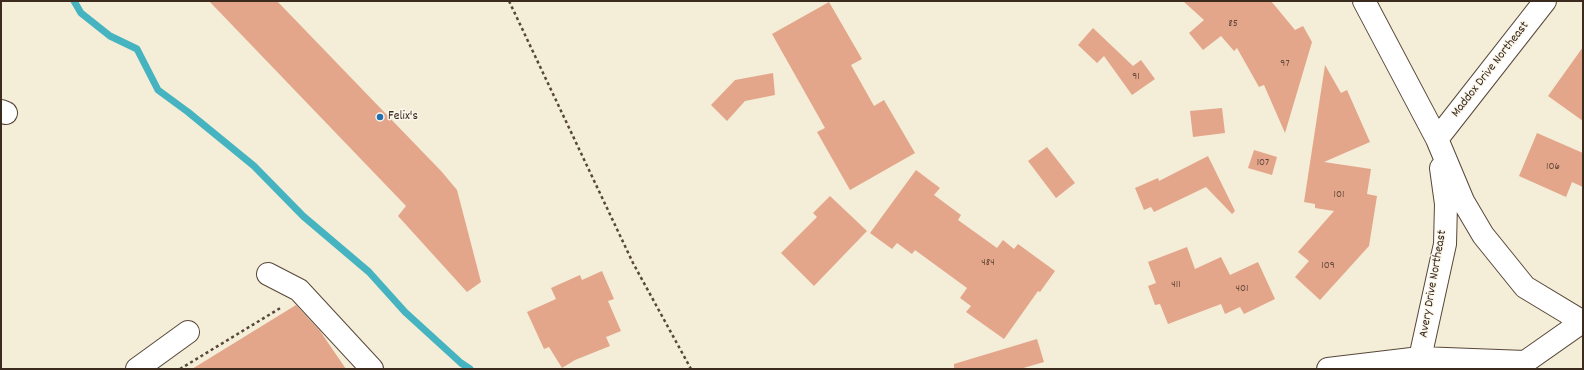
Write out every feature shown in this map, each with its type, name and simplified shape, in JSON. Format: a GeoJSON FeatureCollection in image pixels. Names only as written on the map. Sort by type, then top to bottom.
{"type":"FeatureCollection","features":[{"type":"Feature","properties":{"kind":"street","name":"Avery Drive Northeast"},"geometry":{"type":"LineString","coordinates":[[1364,1],[1437,139],[1463,201],[1483,235],[1525,287],[1582,322]]}},
{"type":"Feature","properties":{"kind":"street","name":"Maddox Drive Northeast"},"geometry":{"type":"LineString","coordinates":[[1437,139],[1545,1]]}},
{"type":"Feature","properties":{"kind":"street","name":"Avery Drive Northeast"},"geometry":{"type":"LineString","coordinates":[[1420,358],[1444,244],[1446,204],[1437,139]]}},
{"type":"Feature","properties":{"kind":"street"},"geometry":{"type":"LineString","coordinates":[[268,274],[299,290],[372,369]]}},
{"type":"Feature","properties":{"kind":"street"},"geometry":{"type":"LineString","coordinates":[[1328,369],[1420,358],[1529,366],[1582,322]]}},
{"type":"Feature","properties":{"kind":"street"},"geometry":{"type":"LineString","coordinates":[[136,369],[188,332]]}},
{"type":"Feature","properties":{"kind":"path"},"geometry":{"type":"LineString","coordinates":[[509,1],[633,262],[691,369]]}},
{"type":"Feature","properties":{"kind":"path"},"geometry":{"type":"LineString","coordinates":[[180,369],[286,304]]}},
{"type":"Feature","properties":{"kind":"building"},"geometry":{"type":"Polygon","coordinates":[[[209,1],[277,1],[442,172],[457,190],[481,282],[467,292],[398,216],[406,206],[209,1]]]}},
{"type":"Feature","properties":{"kind":"building"},"geometry":{"type":"Polygon","coordinates":[[[1183,1],[1271,1],[1295,30],[1303,26],[1312,42],[1285,133],[1264,85],[1259,87],[1237,48],[1234,51],[1221,36],[1203,50],[1189,33],[1204,20],[1183,1]]]}},
{"type":"Feature","properties":{"kind":"building"},"geometry":{"type":"Polygon","coordinates":[[[829,2],[862,59],[851,65],[874,106],[884,100],[915,153],[850,190],[817,132],[825,128],[772,34],[829,2]]]}},
{"type":"Feature","properties":{"kind":"building"},"geometry":{"type":"Polygon","coordinates":[[[1093,28],[1133,66],[1141,60],[1155,79],[1132,95],[1104,56],[1097,63],[1078,45],[1093,28]]]}},
{"type":"Feature","properties":{"kind":"building"},"geometry":{"type":"Polygon","coordinates":[[[1583,47],[1583,121],[1548,96],[1583,47]]]}},
{"type":"Feature","properties":{"kind":"building"},"geometry":{"type":"Polygon","coordinates":[[[1325,65],[1341,93],[1347,90],[1370,142],[1324,162],[1371,169],[1367,194],[1377,196],[1369,246],[1320,300],[1295,277],[1309,261],[1298,252],[1334,211],[1315,208],[1315,204],[1304,202],[1325,65]]]}},
{"type":"Feature","properties":{"kind":"building"},"geometry":{"type":"Polygon","coordinates":[[[773,73],[775,95],[745,101],[727,121],[711,105],[735,80],[773,73]]]}},
{"type":"Feature","properties":{"kind":"building"},"geometry":{"type":"Polygon","coordinates":[[[1222,108],[1225,133],[1193,137],[1190,111],[1222,108]]]}},
{"type":"Feature","properties":{"kind":"building"},"geometry":{"type":"Polygon","coordinates":[[[1537,133],[1583,153],[1583,187],[1572,182],[1566,197],[1519,176],[1537,133]]]}},
{"type":"Feature","properties":{"kind":"building"},"geometry":{"type":"Polygon","coordinates":[[[1047,147],[1075,183],[1056,198],[1028,161],[1047,147]]]}},
{"type":"Feature","properties":{"kind":"building"},"geometry":{"type":"Polygon","coordinates":[[[1254,150],[1277,157],[1272,175],[1248,168],[1254,150]]]}},
{"type":"Feature","properties":{"kind":"building"},"geometry":{"type":"Polygon","coordinates":[[[1208,156],[1235,211],[1232,214],[1206,187],[1154,212],[1151,207],[1144,210],[1135,188],[1158,178],[1159,181],[1208,156]]]}},
{"type":"Feature","properties":{"kind":"building"},"geometry":{"type":"Polygon","coordinates":[[[916,170],[940,188],[934,195],[961,215],[958,220],[997,248],[1003,240],[1014,249],[1018,244],[1055,271],[1040,292],[1038,291],[1004,339],[966,312],[971,306],[960,298],[967,288],[915,250],[912,254],[897,243],[892,249],[870,233],[916,170]]]}},
{"type":"Feature","properties":{"kind":"building"},"geometry":{"type":"Polygon","coordinates":[[[830,196],[867,231],[814,286],[781,253],[817,217],[813,213],[830,196]]]}},
{"type":"Feature","properties":{"kind":"building"},"geometry":{"type":"Polygon","coordinates":[[[1187,247],[1195,269],[1221,257],[1230,275],[1258,262],[1275,299],[1244,314],[1240,307],[1225,314],[1221,304],[1168,324],[1160,304],[1155,305],[1148,286],[1156,283],[1148,262],[1187,247]]]}},
{"type":"Feature","properties":{"kind":"building"},"geometry":{"type":"Polygon","coordinates":[[[602,271],[614,299],[608,301],[621,331],[606,337],[610,346],[575,360],[562,368],[549,347],[544,349],[527,312],[556,299],[551,288],[580,275],[582,280],[602,271]]]}},
{"type":"Feature","properties":{"kind":"building"},"geometry":{"type":"Polygon","coordinates":[[[296,305],[320,331],[346,369],[192,369],[296,305]]]}},
{"type":"Feature","properties":{"kind":"building"},"geometry":{"type":"Polygon","coordinates":[[[1037,339],[1044,362],[1020,369],[954,369],[954,364],[1037,339]]]}},
{"type":"Feature","properties":{"kind":"waterway"},"geometry":{"type":"LineString","coordinates":[[74,1],[81,13],[110,36],[137,49],[158,90],[188,112],[254,166],[303,216],[369,272],[405,312],[461,363],[470,369]]}},
{"type":"Feature","properties":{"kind":"place","name":"Felix's"},"geometry":{"type":"Point","coordinates":[380,117]}}]}
